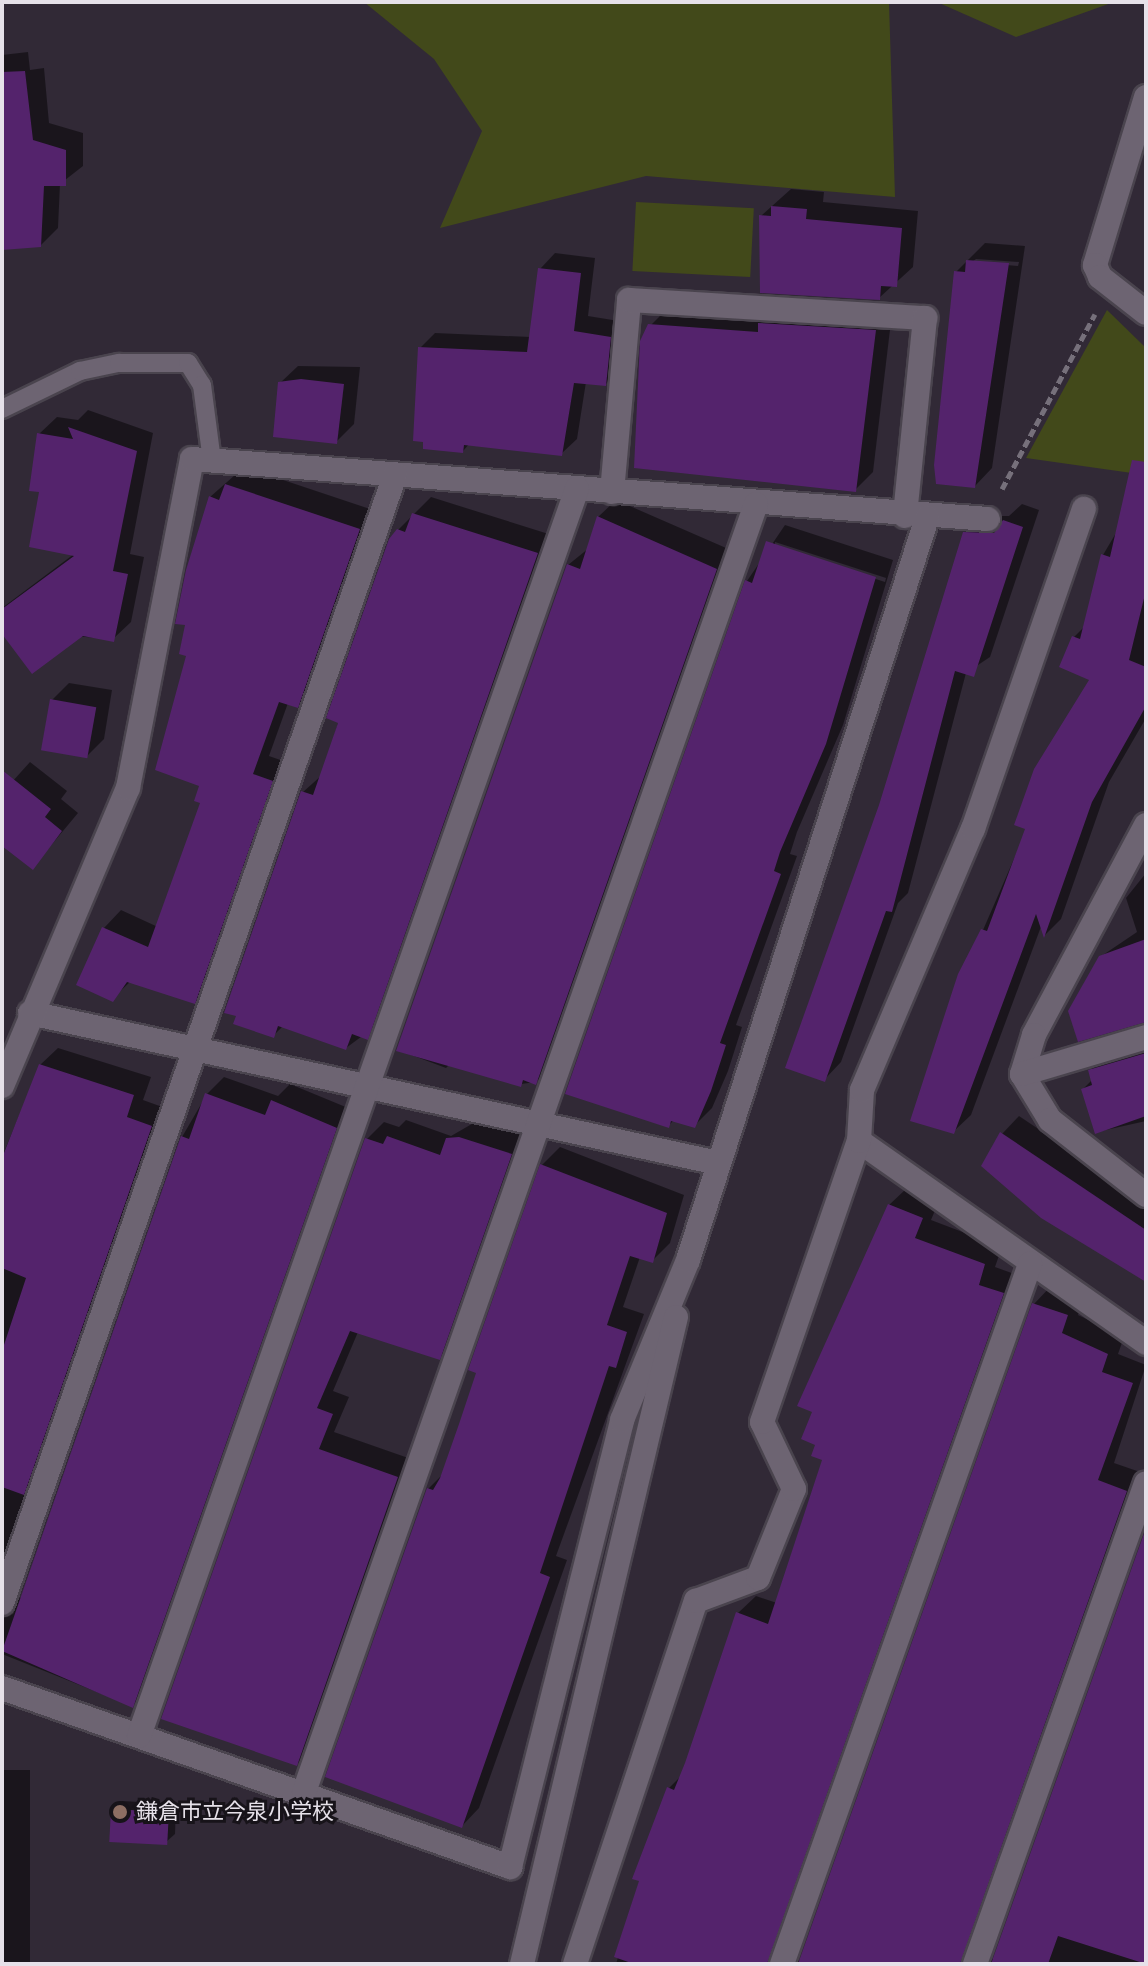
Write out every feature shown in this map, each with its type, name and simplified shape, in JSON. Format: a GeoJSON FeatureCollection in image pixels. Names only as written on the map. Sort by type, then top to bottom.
{"type":"FeatureCollection","features":[{"type":"Feature","properties":{"kind":"street"},"geometry":{"type":"LineString","coordinates":[[1146,97],[1095,265],[1111,286],[1146,313]]}},
{"type":"Feature","properties":{"kind":"street"},"geometry":{"type":"LineString","coordinates":[[522,1964],[688,1260],[916,517],[925,318],[629,300],[612,492]]}},
{"type":"Feature","properties":{"kind":"street"},"geometry":{"type":"LineString","coordinates":[[2,1086],[30,1013],[128,788],[185,464],[212,461],[916,517],[988,519]]}},
{"type":"Feature","properties":{"kind":"street"},"geometry":{"type":"LineString","coordinates":[[2,1603],[395,475]]}},
{"type":"Feature","properties":{"kind":"street"},"geometry":{"type":"LineString","coordinates":[[139,1736],[577,489]]}},
{"type":"Feature","properties":{"kind":"street"},"geometry":{"type":"LineString","coordinates":[[304,1792],[756,504]]}},
{"type":"Feature","properties":{"kind":"street"},"geometry":{"type":"LineString","coordinates":[[575,1964],[696,1601],[758,1578],[794,1489],[762,1422],[859,1141],[862,1090],[973,829],[1084,509]]}},
{"type":"Feature","properties":{"kind":"street"},"geometry":{"type":"LineString","coordinates":[[1146,825],[1139,852],[1034,1035],[1022,1074],[1050,1120],[1146,1195]]}},
{"type":"Feature","properties":{"kind":"street"},"geometry":{"type":"LineString","coordinates":[[30,1013],[718,1163]]}},
{"type":"Feature","properties":{"kind":"street"},"geometry":{"type":"LineString","coordinates":[[1022,1074],[1146,1037]]}},
{"type":"Feature","properties":{"kind":"street"},"geometry":{"type":"LineString","coordinates":[[859,1141],[1146,1343]]}},
{"type":"Feature","properties":{"kind":"street"},"geometry":{"type":"LineString","coordinates":[[2,1688],[510,1867],[622,1420],[688,1260]]}},
{"type":"Feature","properties":{"kind":"street"},"geometry":{"type":"LineString","coordinates":[[782,1964],[1030,1264]]}},
{"type":"Feature","properties":{"kind":"street"},"geometry":{"type":"LineString","coordinates":[[975,1964],[1146,1483]]}},
{"type":"Feature","properties":{"kind":"lane"},"geometry":{"type":"LineString","coordinates":[[2,409],[80,371],[119,363],[188,363],[202,385],[212,461]]}},
{"type":"Feature","properties":{"kind":"path"},"geometry":{"type":"LineString","coordinates":[[988,519],[1043,402],[1111,286]]}},
{"type":"Feature","properties":{"kind":"green space"},"geometry":{"type":"Polygon","coordinates":[[[364,2],[889,2],[895,197],[646,176],[440,228],[482,131],[434,59],[364,2]]]}},
{"type":"Feature","properties":{"kind":"green space"},"geometry":{"type":"Polygon","coordinates":[[[937,2],[1114,2],[1016,37],[937,2]]]}},
{"type":"Feature","properties":{"kind":"green space"},"geometry":{"type":"Polygon","coordinates":[[[636,202],[754,208],[750,277],[632,271],[636,202]]]}},
{"type":"Feature","properties":{"kind":"green space"},"geometry":{"type":"Polygon","coordinates":[[[1107,310],[1146,348],[1146,475],[1026,458],[1107,310]]]}},
{"type":"Feature","properties":{"kind":"building"},"geometry":{"type":"Polygon","coordinates":[[[25,71],[33,140],[66,150],[66,186],[44,186],[41,247],[2,250],[2,72],[25,71]]]}},
{"type":"Feature","properties":{"kind":"building"},"geometry":{"type":"Polygon","coordinates":[[[771,206],[807,209],[806,219],[902,228],[897,287],[881,286],[880,300],[760,293],[759,215],[771,216],[771,206]]]}},
{"type":"Feature","properties":{"kind":"building"},"geometry":{"type":"Polygon","coordinates":[[[966,260],[1009,263],[975,488],[936,484],[934,465],[954,271],[965,272],[966,260]]]}},
{"type":"Feature","properties":{"kind":"building"},"geometry":{"type":"Polygon","coordinates":[[[538,268],[581,273],[574,331],[611,337],[606,386],[574,383],[562,456],[464,445],[463,453],[423,449],[423,442],[413,441],[418,347],[527,352],[538,268]]]}},
{"type":"Feature","properties":{"kind":"building"},"geometry":{"type":"Polygon","coordinates":[[[758,323],[876,330],[856,492],[634,468],[640,341],[648,324],[758,332],[758,323]]]}},
{"type":"Feature","properties":{"kind":"building"},"geometry":{"type":"Polygon","coordinates":[[[301,379],[344,384],[337,444],[273,437],[278,382],[301,379]]]}},
{"type":"Feature","properties":{"kind":"building"},"geometry":{"type":"Polygon","coordinates":[[[68,427],[137,451],[113,571],[128,574],[114,642],[83,636],[32,674],[2,634],[2,609],[74,556],[29,547],[39,492],[29,491],[37,433],[73,439],[68,427]]]}},
{"type":"Feature","properties":{"kind":"building"},"geometry":{"type":"Polygon","coordinates":[[[1132,460],[1146,462],[1146,590],[1129,660],[1146,667],[1146,706],[1092,802],[1044,938],[1036,914],[954,1134],[910,1121],[958,974],[981,929],[987,931],[1025,829],[1014,825],[1034,769],[1089,680],[1059,667],[1072,636],[1080,639],[1101,554],[1110,557],[1132,460]]]}},
{"type":"Feature","properties":{"kind":"building"},"geometry":{"type":"Polygon","coordinates":[[[225,484],[360,529],[298,708],[279,702],[253,774],[273,781],[195,1004],[127,982],[113,1002],[76,985],[102,927],[148,947],[200,803],[194,801],[199,786],[155,770],[186,656],[179,654],[185,625],[175,624],[186,570],[209,496],[219,500],[225,484]]]}},
{"type":"Feature","properties":{"kind":"building"},"geometry":{"type":"Polygon","coordinates":[[[412,513],[538,553],[368,1040],[352,1034],[346,1050],[278,1026],[274,1038],[233,1024],[236,1016],[224,1013],[301,791],[313,795],[338,723],[326,718],[389,539],[397,529],[405,532],[412,513]]]}},
{"type":"Feature","properties":{"kind":"building"},"geometry":{"type":"Polygon","coordinates":[[[597,516],[717,569],[536,1085],[523,1080],[521,1087],[396,1051],[567,564],[580,569],[597,516]]]}},
{"type":"Feature","properties":{"kind":"building"},"geometry":{"type":"Polygon","coordinates":[[[1003,520],[1023,527],[974,677],[955,671],[892,912],[886,911],[825,1082],[785,1068],[879,805],[963,532],[994,533],[1003,520]]]}},
{"type":"Feature","properties":{"kind":"building"},"geometry":{"type":"Polygon","coordinates":[[[766,541],[876,577],[826,744],[780,852],[774,871],[781,874],[720,1043],[726,1045],[711,1091],[695,1128],[671,1121],[669,1128],[565,1094],[745,580],[752,583],[766,541]]]}},
{"type":"Feature","properties":{"kind":"building"},"geometry":{"type":"Polygon","coordinates":[[[50,699],[96,707],[87,758],[41,750],[50,699]]]}},
{"type":"Feature","properties":{"kind":"building"},"geometry":{"type":"Polygon","coordinates":[[[2,770],[51,809],[45,817],[62,831],[33,870],[2,846],[2,770]]]}},
{"type":"Feature","properties":{"kind":"building"},"geometry":{"type":"Polygon","coordinates":[[[1146,939],[1146,1022],[1078,1042],[1068,1011],[1099,956],[1146,939]]]}},
{"type":"Feature","properties":{"kind":"building"},"geometry":{"type":"Polygon","coordinates":[[[1146,1053],[1146,1116],[1095,1134],[1081,1089],[1092,1085],[1088,1070],[1146,1053]]]}},
{"type":"Feature","properties":{"kind":"building"},"geometry":{"type":"Polygon","coordinates":[[[39,1064],[134,1095],[127,1117],[152,1126],[24,1495],[2,1487],[2,1351],[26,1278],[2,1268],[2,1158],[39,1064]]]}},
{"type":"Feature","properties":{"kind":"building"},"geometry":{"type":"Polygon","coordinates":[[[205,1093],[265,1115],[271,1100],[337,1128],[133,1708],[2,1651],[181,1136],[189,1139],[205,1093]]]}},
{"type":"Feature","properties":{"kind":"building"},"geometry":{"type":"Polygon","coordinates":[[[1000,1132],[1146,1230],[1146,1282],[1041,1218],[981,1166],[1000,1132]]]}},
{"type":"Feature","properties":{"kind":"building"},"geometry":{"type":"Polygon","coordinates":[[[387,1136],[440,1155],[446,1138],[459,1137],[512,1154],[440,1360],[350,1331],[317,1408],[333,1414],[319,1449],[398,1477],[297,1766],[161,1719],[365,1138],[383,1144],[387,1136]]]}},
{"type":"Feature","properties":{"kind":"building"},"geometry":{"type":"Polygon","coordinates":[[[540,1164],[667,1213],[653,1263],[630,1256],[607,1325],[627,1332],[616,1368],[609,1366],[540,1573],[550,1577],[462,1828],[325,1777],[427,1488],[433,1490],[440,1478],[459,1424],[476,1373],[468,1370],[540,1164]]]}},
{"type":"Feature","properties":{"kind":"building"},"geometry":{"type":"Polygon","coordinates":[[[888,1204],[923,1218],[915,1238],[985,1264],[979,1285],[1004,1293],[767,1964],[634,1964],[614,1957],[639,1881],[632,1879],[667,1787],[674,1790],[685,1763],[736,1612],[768,1624],[822,1460],[811,1456],[815,1445],[801,1439],[812,1412],[797,1406],[888,1204]]]}},
{"type":"Feature","properties":{"kind":"building"},"geometry":{"type":"Polygon","coordinates":[[[1032,1303],[1068,1315],[1062,1333],[1108,1354],[1102,1372],[1133,1383],[1098,1480],[1127,1491],[960,1964],[798,1964],[1032,1303]]]}},
{"type":"Feature","properties":{"kind":"building"},"geometry":{"type":"Polygon","coordinates":[[[1146,1528],[1146,1964],[1058,1936],[1048,1964],[991,1964],[1146,1528]]]}},
{"type":"Feature","properties":{"kind":"building"},"geometry":{"type":"Polygon","coordinates":[[[111,1809],[169,1812],[167,1845],[109,1842],[111,1809]]]}},
{"type":"Feature","properties":{"kind":"place","name":"鎌倉市立今泉小学校"},"geometry":{"type":"Point","coordinates":[120,1812]}}]}
